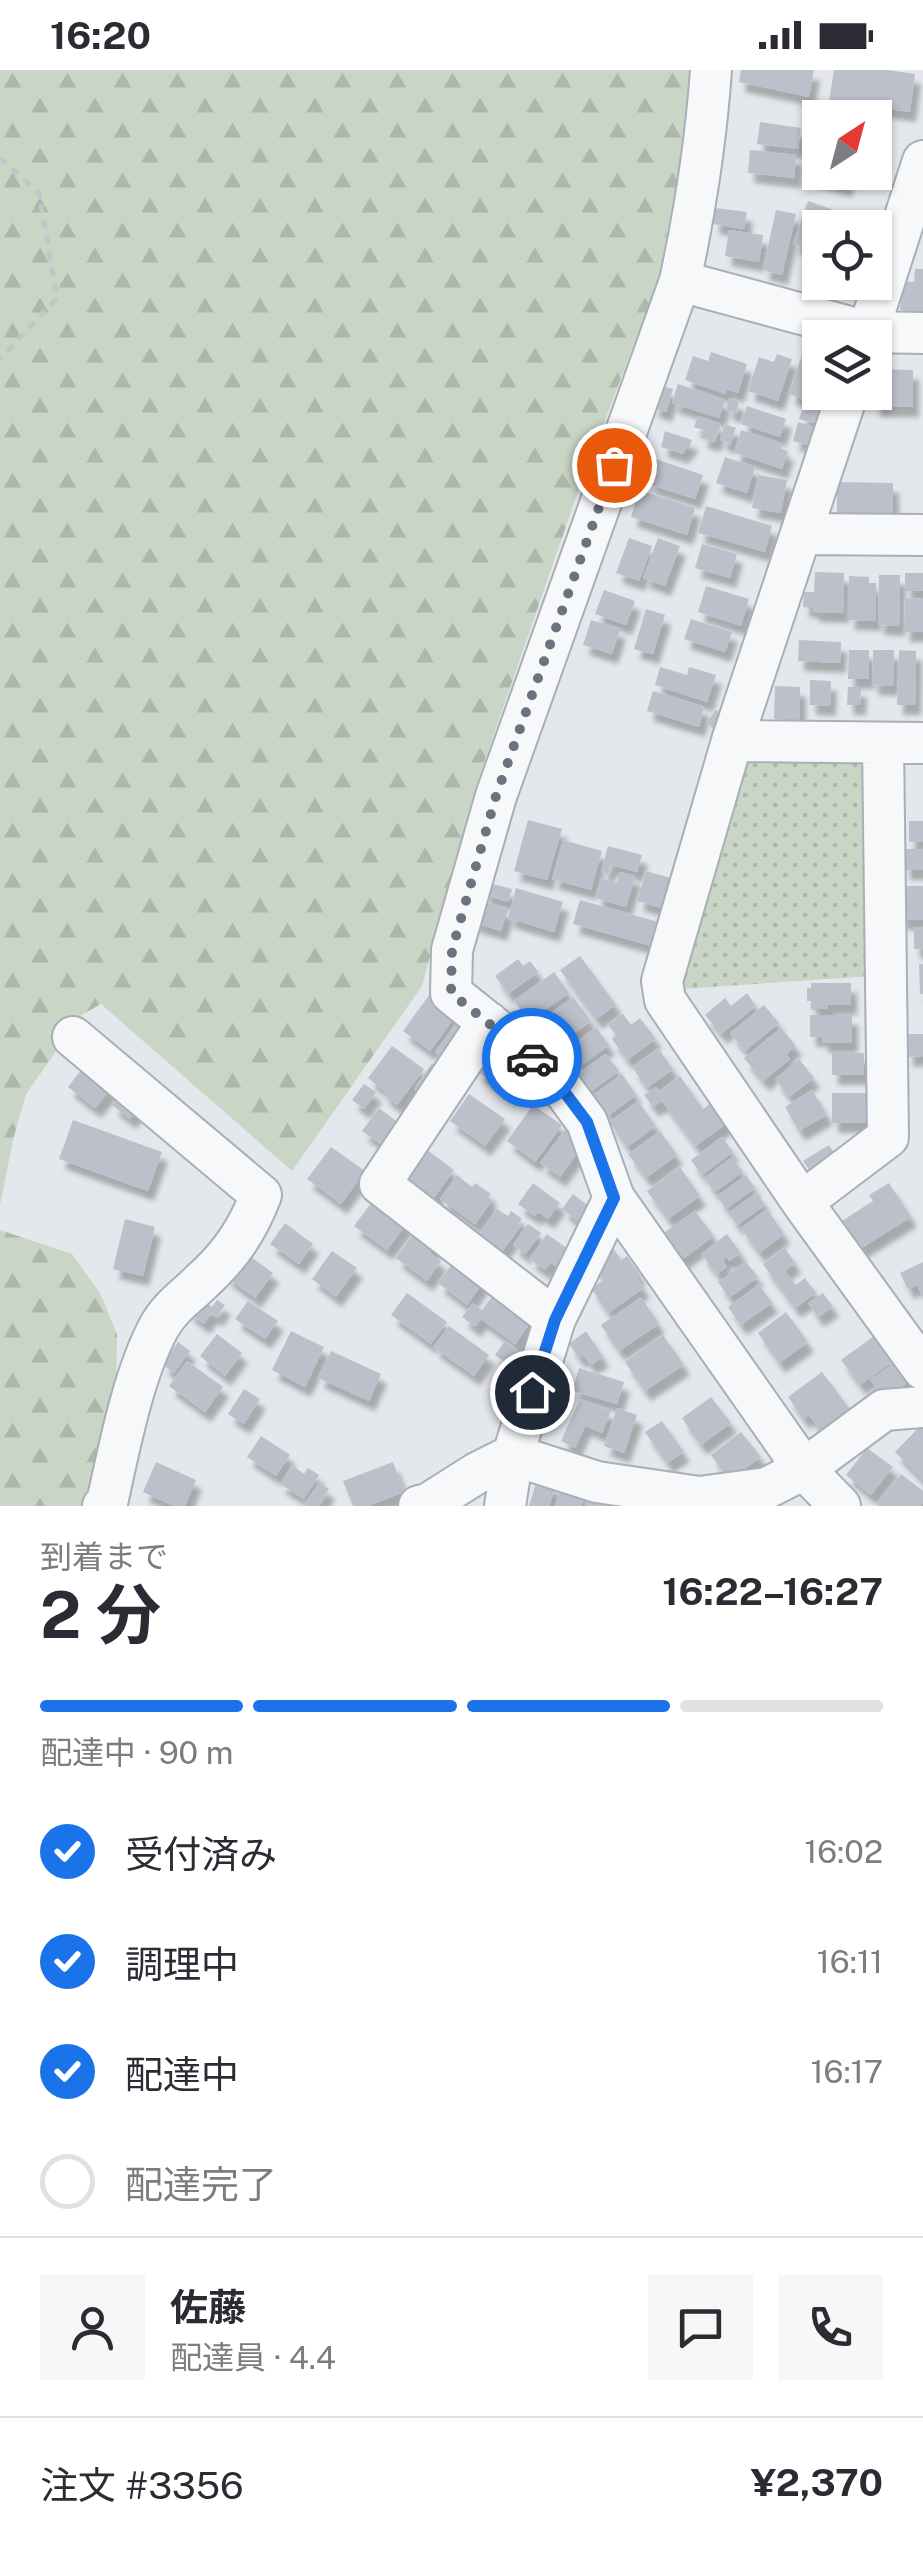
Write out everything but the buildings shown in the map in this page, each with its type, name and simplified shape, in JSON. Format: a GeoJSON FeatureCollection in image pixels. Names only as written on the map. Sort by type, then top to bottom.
{"type":"FeatureCollection","features":[{"type":"Feature","properties":{"kind":"street"},"geometry":{"type":"LineString","coordinates":[[712,70],[694,215],[680,281],[496,796],[452,950],[451,993],[551,1074],[587,1122],[614,1198],[804,1469],[840,1506]]}},
{"type":"Feature","properties":{"kind":"street"},"geometry":{"type":"LineString","coordinates":[[872,320],[923,161]]}},
{"type":"Feature","properties":{"kind":"street"},"geometry":{"type":"LineString","coordinates":[[680,281],[815,320]]}},
{"type":"Feature","properties":{"kind":"street"},"geometry":{"type":"LineString","coordinates":[[892,334],[923,333]]}},
{"type":"Feature","properties":{"kind":"street"},"geometry":{"type":"LineString","coordinates":[[842,410],[732,741],[662,981],[664,1000],[802,1202],[909,1323],[923,1369]]}},
{"type":"Feature","properties":{"kind":"street"},"geometry":{"type":"LineString","coordinates":[[801,534],[923,535]]}},
{"type":"Feature","properties":{"kind":"street"},"geometry":{"type":"LineString","coordinates":[[732,741],[923,743]]}},
{"type":"Feature","properties":{"kind":"street"},"geometry":{"type":"LineString","coordinates":[[802,1202],[888,1137],[883,743]]}},
{"type":"Feature","properties":{"kind":"street"},"geometry":{"type":"LineString","coordinates":[[488,1022],[380,1184],[555,1320]]}},
{"type":"Feature","properties":{"kind":"street"},"geometry":{"type":"LineString","coordinates":[[73,1037],[261,1195],[249,1227],[203,1281],[173,1306],[159,1327],[143,1367],[107,1503],[103,1506]]}},
{"type":"Feature","properties":{"kind":"street"},"geometry":{"type":"LineString","coordinates":[[505,1506],[513,1455],[555,1320],[614,1198]]}},
{"type":"Feature","properties":{"kind":"street"},"geometry":{"type":"LineString","coordinates":[[420,1506],[513,1455],[597,1482],[699,1498],[767,1488],[804,1469],[884,1410],[923,1407]]}},
{"type":"Feature","properties":{"kind":"path"},"geometry":{"type":"LineString","coordinates":[[0,158],[39,193],[57,298],[0,359]]}},
{"type":"Feature","properties":{"kind":"green space"},"geometry":{"type":"Polygon","coordinates":[[[0,70],[690,70],[679,170],[658,281],[580,486],[475,789],[422,986],[292,1171],[101,1004],[71,1021],[53,1056],[26,1094],[0,1205],[0,70]]]}},
{"type":"Feature","properties":{"kind":"green space"},"geometry":{"type":"Polygon","coordinates":[[[743,757],[869,760],[872,976],[683,989],[671,976],[743,757]]]}},
{"type":"Feature","properties":{"kind":"green space"},"geometry":{"type":"Polygon","coordinates":[[[0,1230],[72,1254],[100,1293],[117,1334],[116,1392],[88,1506],[0,1506],[0,1230]]]}},
{"type":"Feature","properties":{"kind":"way so far"},"geometry":{"type":"LineString","coordinates":[[532,1058],[451,993],[452,950],[496,796],[614,465]]}},
{"type":"Feature","properties":{"kind":"route"},"geometry":{"type":"LineString","coordinates":[[532,1058],[551,1074],[587,1122],[614,1198],[555,1320],[532,1392]]}}]}
